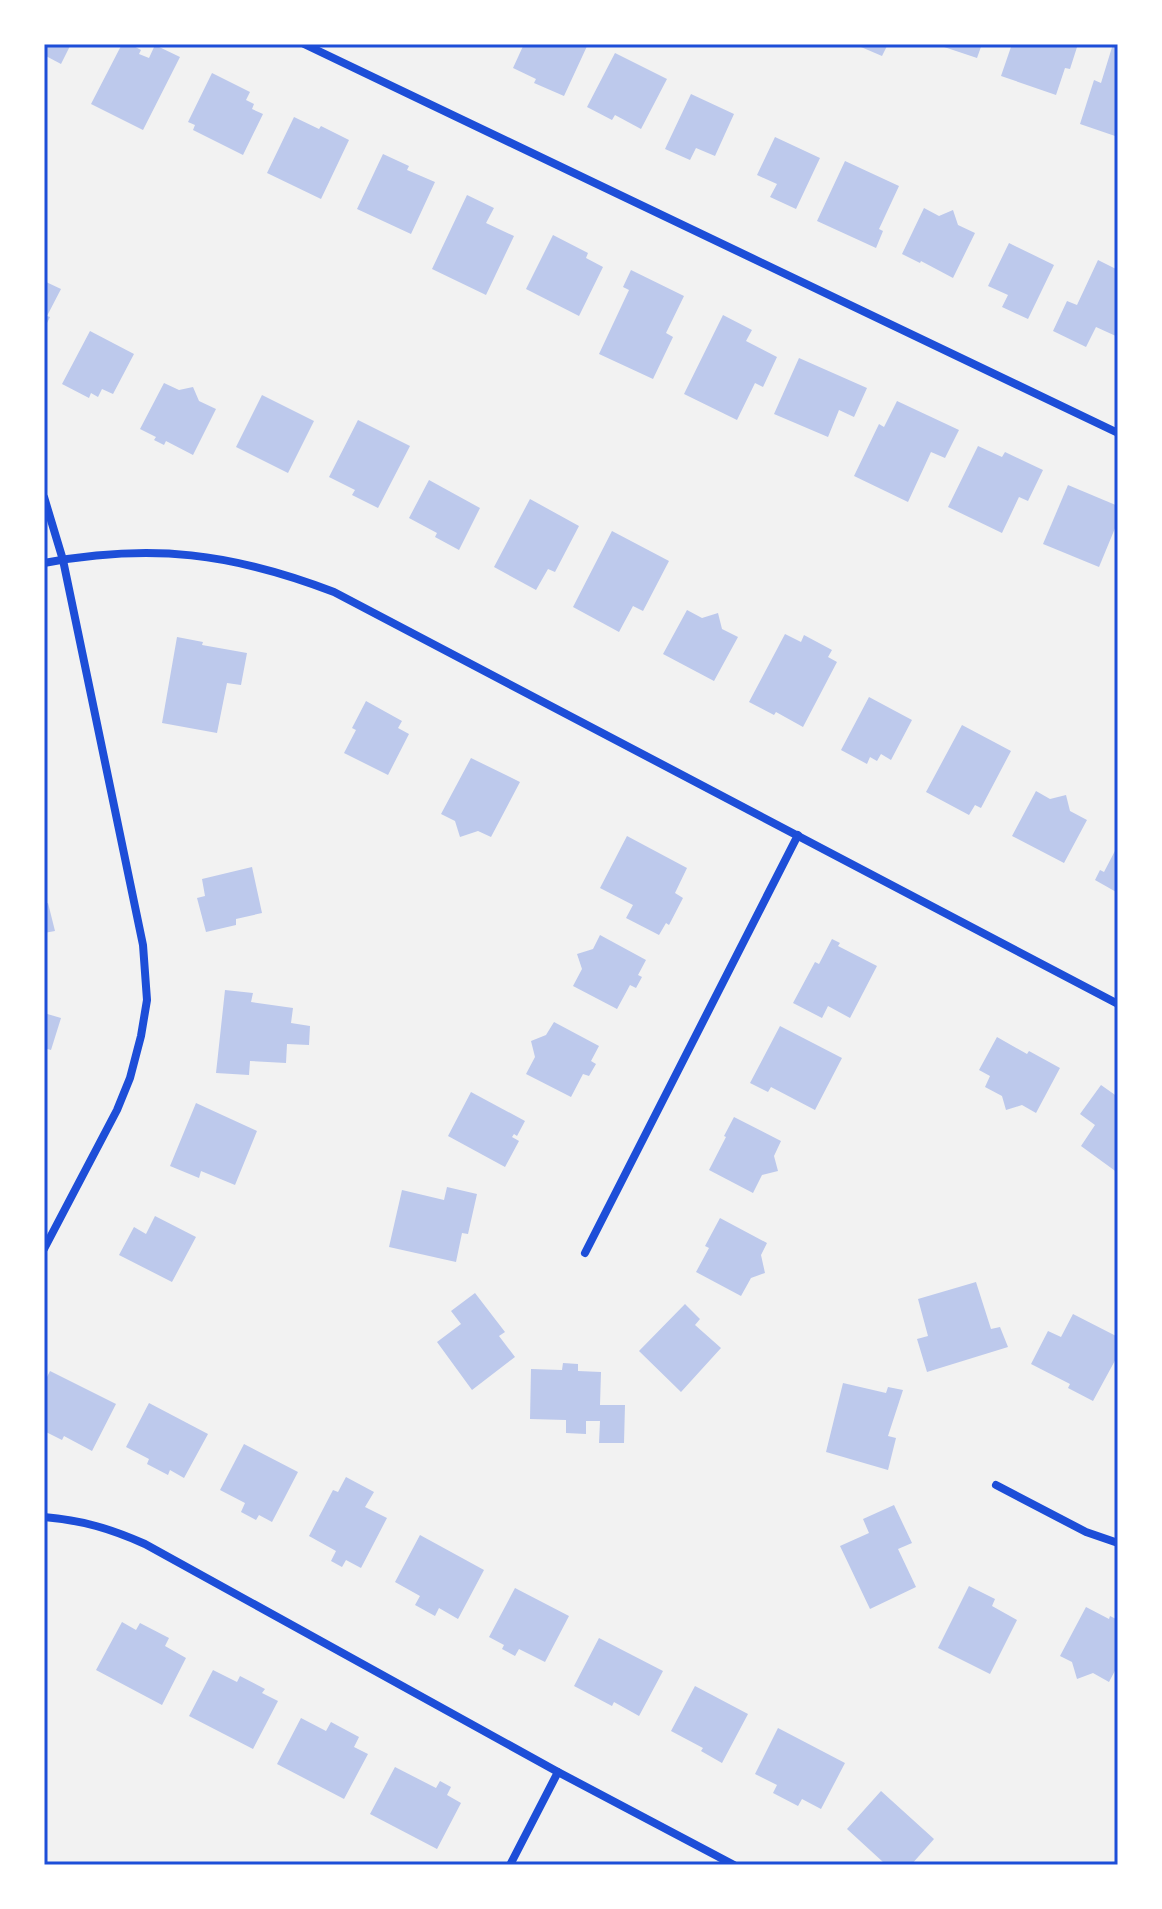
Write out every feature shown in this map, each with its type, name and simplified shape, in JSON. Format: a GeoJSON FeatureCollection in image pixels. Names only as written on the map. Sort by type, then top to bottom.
{"type":"FeatureCollection","features":[{"type":"Feature","properties":{"kind":"street"},"geometry":{"type":"LineString","coordinates":[[304,44],[1118,433]]}},
{"type":"Feature","properties":{"kind":"street"},"geometry":{"type":"LineString","coordinates":[[44,497],[63,560],[143,945],[147,1000],[130,1078],[117,1110],[44,1249]]}},
{"type":"Feature","properties":{"kind":"street"},"geometry":{"type":"LineString","coordinates":[[44,563],[134,552],[178,554],[249,564],[298,579],[351,601],[1118,1004]]}},
{"type":"Feature","properties":{"kind":"street"},"geometry":{"type":"LineString","coordinates":[[585,1253],[798,835]]}},
{"type":"Feature","properties":{"kind":"street"},"geometry":{"type":"LineString","coordinates":[[996,1485],[1086,1532],[1118,1543]]}},
{"type":"Feature","properties":{"kind":"street"},"geometry":{"type":"LineString","coordinates":[[44,1517],[114,1530],[145,1544],[558,1772],[734,1865]]}},
{"type":"Feature","properties":{"kind":"street"},"geometry":{"type":"LineString","coordinates":[[510,1865],[558,1772]]}},
{"type":"Feature","properties":{"kind":"building"},"geometry":{"type":"Polygon","coordinates":[[[44,44],[71,44],[61,64],[44,55],[44,44]]]}},
{"type":"Feature","properties":{"kind":"building"},"geometry":{"type":"Polygon","coordinates":[[[122,44],[130,44],[141,50],[139,54],[149,58],[155,45],[180,57],[143,130],[91,104],[122,44]]]}},
{"type":"Feature","properties":{"kind":"building"},"geometry":{"type":"Polygon","coordinates":[[[524,44],[588,44],[564,96],[534,83],[536,79],[513,68],[524,44]]]}},
{"type":"Feature","properties":{"kind":"building"},"geometry":{"type":"Polygon","coordinates":[[[854,44],[888,44],[882,56],[854,44]]]}},
{"type":"Feature","properties":{"kind":"building"},"geometry":{"type":"Polygon","coordinates":[[[935,44],[982,44],[977,58],[935,44]]]}},
{"type":"Feature","properties":{"kind":"building"},"geometry":{"type":"Polygon","coordinates":[[[1012,44],[1078,44],[1070,69],[1065,68],[1056,95],[1001,76],[1012,44]]]}},
{"type":"Feature","properties":{"kind":"building"},"geometry":{"type":"Polygon","coordinates":[[[1113,44],[1118,45],[1118,137],[1080,124],[1094,80],[1101,83],[1113,44]]]}},
{"type":"Feature","properties":{"kind":"building"},"geometry":{"type":"Polygon","coordinates":[[[615,53],[667,79],[641,129],[615,115],[612,120],[587,107],[615,53]]]}},
{"type":"Feature","properties":{"kind":"building"},"geometry":{"type":"Polygon","coordinates":[[[212,73],[250,92],[246,100],[254,104],[252,109],[263,114],[243,155],[193,130],[195,125],[188,122],[212,73]]]}},
{"type":"Feature","properties":{"kind":"building"},"geometry":{"type":"Polygon","coordinates":[[[691,94],[734,114],[715,156],[696,148],[690,160],[665,149],[691,94]]]}},
{"type":"Feature","properties":{"kind":"building"},"geometry":{"type":"Polygon","coordinates":[[[294,117],[349,140],[321,199],[267,173],[294,117]]]}},
{"type":"Feature","properties":{"kind":"building"},"geometry":{"type":"Polygon","coordinates":[[[775,137],[820,158],[796,209],[770,197],[777,184],[757,175],[775,137]]]}},
{"type":"Feature","properties":{"kind":"building"},"geometry":{"type":"Polygon","coordinates":[[[383,154],[409,166],[407,170],[435,182],[411,234],[357,209],[383,154]]]}},
{"type":"Feature","properties":{"kind":"building"},"geometry":{"type":"Polygon","coordinates":[[[845,161],[899,186],[879,229],[883,231],[876,248],[817,221],[845,161]]]}},
{"type":"Feature","properties":{"kind":"building"},"geometry":{"type":"Polygon","coordinates":[[[467,195],[494,208],[486,223],[514,236],[486,295],[432,269],[467,195]]]}},
{"type":"Feature","properties":{"kind":"building"},"geometry":{"type":"Polygon","coordinates":[[[924,208],[939,216],[953,210],[958,225],[975,233],[953,278],[902,254],[924,208]]]}},
{"type":"Feature","properties":{"kind":"building"},"geometry":{"type":"Polygon","coordinates":[[[553,235],[588,253],[586,258],[603,267],[579,316],[526,289],[553,235]]]}},
{"type":"Feature","properties":{"kind":"building"},"geometry":{"type":"Polygon","coordinates":[[[1009,243],[1054,265],[1028,319],[1002,307],[1008,295],[988,286],[1009,243]]]}},
{"type":"Feature","properties":{"kind":"building"},"geometry":{"type":"Polygon","coordinates":[[[1098,260],[1118,270],[1118,337],[1096,327],[1086,347],[1053,331],[1067,301],[1077,305],[1098,260]]]}},
{"type":"Feature","properties":{"kind":"building"},"geometry":{"type":"Polygon","coordinates":[[[631,270],[684,296],[666,333],[673,337],[653,379],[599,354],[629,290],[623,287],[631,270]]]}},
{"type":"Feature","properties":{"kind":"building"},"geometry":{"type":"Polygon","coordinates":[[[44,281],[61,289],[44,329],[44,281]]]}},
{"type":"Feature","properties":{"kind":"building"},"geometry":{"type":"Polygon","coordinates":[[[723,315],[752,330],[746,341],[777,357],[763,387],[755,383],[737,420],[684,394],[723,315]]]}},
{"type":"Feature","properties":{"kind":"building"},"geometry":{"type":"Polygon","coordinates":[[[90,331],[134,354],[113,394],[102,389],[98,397],[91,393],[89,398],[62,384],[90,331]]]}},
{"type":"Feature","properties":{"kind":"building"},"geometry":{"type":"Polygon","coordinates":[[[799,358],[867,388],[854,417],[839,410],[828,437],[774,414],[799,358]]]}},
{"type":"Feature","properties":{"kind":"building"},"geometry":{"type":"Polygon","coordinates":[[[164,383],[179,390],[193,387],[199,401],[216,409],[193,455],[166,441],[164,445],[140,429],[164,383]]]}},
{"type":"Feature","properties":{"kind":"building"},"geometry":{"type":"Polygon","coordinates":[[[262,395],[314,421],[288,473],[236,447],[262,395]]]}},
{"type":"Feature","properties":{"kind":"building"},"geometry":{"type":"Polygon","coordinates":[[[897,401],[959,430],[945,458],[931,452],[908,502],[854,476],[879,424],[884,427],[897,401]]]}},
{"type":"Feature","properties":{"kind":"building"},"geometry":{"type":"Polygon","coordinates":[[[358,420],[410,446],[378,508],[352,495],[355,490],[329,477],[358,420]]]}},
{"type":"Feature","properties":{"kind":"building"},"geometry":{"type":"Polygon","coordinates":[[[978,446],[1002,457],[1005,452],[1043,470],[1028,501],[1019,497],[1002,533],[948,507],[978,446]]]}},
{"type":"Feature","properties":{"kind":"building"},"geometry":{"type":"Polygon","coordinates":[[[429,480],[480,508],[459,550],[435,537],[437,533],[409,518],[429,480]]]}},
{"type":"Feature","properties":{"kind":"building"},"geometry":{"type":"Polygon","coordinates":[[[1068,485],[1118,506],[1118,521],[1099,567],[1043,544],[1068,485]]]}},
{"type":"Feature","properties":{"kind":"building"},"geometry":{"type":"Polygon","coordinates":[[[530,499],[579,526],[555,572],[548,569],[536,590],[494,567],[530,499]]]}},
{"type":"Feature","properties":{"kind":"building"},"geometry":{"type":"Polygon","coordinates":[[[612,531],[669,561],[643,611],[633,606],[619,632],[573,607],[612,531]]]}},
{"type":"Feature","properties":{"kind":"building"},"geometry":{"type":"Polygon","coordinates":[[[687,610],[702,618],[718,613],[722,629],[738,637],[714,681],[663,654],[687,610]]]}},
{"type":"Feature","properties":{"kind":"building"},"geometry":{"type":"Polygon","coordinates":[[[785,634],[801,642],[804,635],[832,650],[828,657],[837,662],[803,727],[749,702],[785,634]]]}},
{"type":"Feature","properties":{"kind":"building"},"geometry":{"type":"Polygon","coordinates":[[[177,637],[247,653],[241,685],[227,683],[217,733],[162,723],[177,637]]]}},
{"type":"Feature","properties":{"kind":"building"},"geometry":{"type":"Polygon","coordinates":[[[869,697],[912,720],[891,760],[881,754],[877,761],[870,757],[867,764],[841,750],[869,697]]]}},
{"type":"Feature","properties":{"kind":"building"},"geometry":{"type":"Polygon","coordinates":[[[366,701],[402,721],[398,728],[409,734],[388,775],[344,753],[366,701]]]}},
{"type":"Feature","properties":{"kind":"building"},"geometry":{"type":"Polygon","coordinates":[[[962,725],[1011,751],[981,808],[975,805],[969,815],[926,792],[962,725]]]}},
{"type":"Feature","properties":{"kind":"building"},"geometry":{"type":"Polygon","coordinates":[[[471,758],[520,782],[491,837],[478,831],[460,837],[455,821],[441,814],[471,758]]]}},
{"type":"Feature","properties":{"kind":"building"},"geometry":{"type":"Polygon","coordinates":[[[1036,791],[1050,799],[1066,795],[1070,811],[1087,820],[1064,863],[1012,836],[1036,791]]]}},
{"type":"Feature","properties":{"kind":"building"},"geometry":{"type":"Polygon","coordinates":[[[627,836],[687,868],[675,893],[683,898],[669,925],[666,923],[659,935],[626,918],[633,905],[600,888],[627,836]]]}},
{"type":"Feature","properties":{"kind":"building"},"geometry":{"type":"Polygon","coordinates":[[[1118,845],[1118,893],[1095,880],[1100,870],[1104,872],[1118,845]]]}},
{"type":"Feature","properties":{"kind":"building"},"geometry":{"type":"Polygon","coordinates":[[[252,867],[262,913],[236,919],[236,925],[206,932],[197,898],[205,896],[202,879],[252,867]]]}},
{"type":"Feature","properties":{"kind":"building"},"geometry":{"type":"Polygon","coordinates":[[[48,903],[55,931],[44,933],[44,904],[48,903]]]}},
{"type":"Feature","properties":{"kind":"building"},"geometry":{"type":"Polygon","coordinates":[[[600,935],[646,960],[638,975],[642,977],[636,988],[630,985],[617,1009],[573,986],[582,969],[577,954],[593,949],[600,935]]]}},
{"type":"Feature","properties":{"kind":"building"},"geometry":{"type":"Polygon","coordinates":[[[832,939],[840,943],[838,946],[877,966],[850,1018],[828,1006],[822,1018],[793,1003],[815,962],[819,964],[832,939]]]}},
{"type":"Feature","properties":{"kind":"building"},"geometry":{"type":"Polygon","coordinates":[[[225,990],[253,993],[251,1002],[293,1008],[291,1023],[310,1026],[309,1045],[287,1044],[286,1063],[250,1061],[249,1075],[216,1073],[225,990]]]}},
{"type":"Feature","properties":{"kind":"building"},"geometry":{"type":"Polygon","coordinates":[[[44,1013],[61,1018],[51,1050],[44,1048],[44,1013]]]}},
{"type":"Feature","properties":{"kind":"building"},"geometry":{"type":"Polygon","coordinates":[[[554,1022],[599,1046],[591,1061],[596,1064],[589,1076],[583,1074],[571,1097],[526,1074],[535,1057],[531,1041],[546,1035],[554,1022]]]}},
{"type":"Feature","properties":{"kind":"building"},"geometry":{"type":"Polygon","coordinates":[[[780,1026],[842,1058],[815,1110],[771,1087],[768,1092],[750,1083],[780,1026]]]}},
{"type":"Feature","properties":{"kind":"building"},"geometry":{"type":"Polygon","coordinates":[[[997,1037],[1060,1068],[1036,1113],[1022,1105],[1006,1110],[1002,1096],[985,1087],[990,1076],[979,1070],[997,1037]]]}},
{"type":"Feature","properties":{"kind":"building"},"geometry":{"type":"Polygon","coordinates":[[[1101,1085],[1118,1097],[1118,1173],[1081,1146],[1095,1125],[1080,1114],[1101,1085]]]}},
{"type":"Feature","properties":{"kind":"building"},"geometry":{"type":"Polygon","coordinates":[[[471,1092],[525,1121],[517,1136],[514,1134],[512,1137],[519,1141],[505,1167],[448,1136],[471,1092]]]}},
{"type":"Feature","properties":{"kind":"building"},"geometry":{"type":"Polygon","coordinates":[[[196,1103],[257,1131],[235,1185],[201,1171],[199,1178],[170,1166],[196,1103]]]}},
{"type":"Feature","properties":{"kind":"building"},"geometry":{"type":"Polygon","coordinates":[[[734,1117],[781,1141],[774,1156],[778,1171],[762,1175],[753,1193],[709,1170],[734,1117]]]}},
{"type":"Feature","properties":{"kind":"building"},"geometry":{"type":"Polygon","coordinates":[[[447,1187],[477,1194],[468,1234],[462,1233],[456,1262],[389,1247],[402,1190],[444,1200],[447,1187]]]}},
{"type":"Feature","properties":{"kind":"building"},"geometry":{"type":"Polygon","coordinates":[[[155,1216],[196,1237],[172,1282],[119,1255],[134,1227],[146,1234],[155,1216]]]}},
{"type":"Feature","properties":{"kind":"building"},"geometry":{"type":"Polygon","coordinates":[[[720,1218],[767,1243],[761,1255],[765,1273],[751,1278],[741,1296],[696,1272],[720,1218]]]}},
{"type":"Feature","properties":{"kind":"building"},"geometry":{"type":"Polygon","coordinates":[[[976,1282],[991,1329],[1000,1327],[1008,1347],[927,1372],[917,1339],[928,1336],[918,1299],[976,1282]]]}},
{"type":"Feature","properties":{"kind":"building"},"geometry":{"type":"Polygon","coordinates":[[[475,1293],[505,1332],[499,1336],[515,1357],[472,1390],[437,1342],[461,1324],[451,1311],[475,1293]]]}},
{"type":"Feature","properties":{"kind":"building"},"geometry":{"type":"Polygon","coordinates":[[[685,1304],[700,1319],[695,1325],[721,1348],[681,1392],[639,1351],[685,1304]]]}},
{"type":"Feature","properties":{"kind":"building"},"geometry":{"type":"Polygon","coordinates":[[[1073,1314],[1118,1337],[1118,1355],[1093,1401],[1068,1388],[1070,1384],[1031,1364],[1048,1331],[1061,1337],[1073,1314]]]}},
{"type":"Feature","properties":{"kind":"building"},"geometry":{"type":"Polygon","coordinates":[[[563,1363],[578,1364],[578,1371],[601,1372],[600,1405],[625,1405],[624,1443],[599,1443],[600,1421],[586,1421],[586,1434],[566,1433],[566,1420],[530,1419],[531,1369],[562,1370],[563,1363]]]}},
{"type":"Feature","properties":{"kind":"building"},"geometry":{"type":"Polygon","coordinates":[[[50,1371],[116,1404],[92,1451],[64,1436],[62,1440],[44,1431],[44,1383],[50,1371]]]}},
{"type":"Feature","properties":{"kind":"building"},"geometry":{"type":"Polygon","coordinates":[[[843,1383],[886,1393],[888,1387],[903,1390],[888,1436],[896,1438],[888,1470],[826,1452],[843,1383]]]}},
{"type":"Feature","properties":{"kind":"building"},"geometry":{"type":"Polygon","coordinates":[[[149,1403],[208,1434],[184,1478],[170,1470],[168,1475],[147,1464],[149,1459],[126,1447],[149,1403]]]}},
{"type":"Feature","properties":{"kind":"building"},"geometry":{"type":"Polygon","coordinates":[[[244,1444],[298,1472],[272,1522],[259,1515],[256,1520],[241,1512],[245,1503],[220,1490],[244,1444]]]}},
{"type":"Feature","properties":{"kind":"building"},"geometry":{"type":"Polygon","coordinates":[[[346,1477],[374,1492],[365,1507],[387,1518],[361,1568],[346,1560],[342,1567],[331,1561],[336,1551],[309,1536],[333,1490],[338,1492],[346,1477]]]}},
{"type":"Feature","properties":{"kind":"building"},"geometry":{"type":"Polygon","coordinates":[[[894,1505],[912,1543],[898,1549],[916,1587],[870,1609],[840,1546],[869,1533],[863,1519],[894,1505]]]}},
{"type":"Feature","properties":{"kind":"building"},"geometry":{"type":"Polygon","coordinates":[[[420,1535],[484,1570],[458,1619],[439,1608],[435,1616],[415,1605],[420,1596],[395,1582],[420,1535]]]}},
{"type":"Feature","properties":{"kind":"building"},"geometry":{"type":"Polygon","coordinates":[[[969,1586],[995,1599],[992,1606],[1017,1620],[990,1674],[938,1648],[969,1586]]]}},
{"type":"Feature","properties":{"kind":"building"},"geometry":{"type":"Polygon","coordinates":[[[515,1588],[569,1616],[545,1662],[519,1649],[515,1656],[489,1637],[515,1588]]]}},
{"type":"Feature","properties":{"kind":"building"},"geometry":{"type":"Polygon","coordinates":[[[1086,1607],[1109,1619],[1110,1616],[1118,1620],[1118,1665],[1109,1682],[1093,1673],[1077,1679],[1072,1662],[1060,1656],[1086,1607]]]}},
{"type":"Feature","properties":{"kind":"building"},"geometry":{"type":"Polygon","coordinates":[[[122,1622],[136,1630],[140,1623],[169,1638],[165,1646],[186,1658],[162,1705],[96,1670],[122,1622]]]}},
{"type":"Feature","properties":{"kind":"building"},"geometry":{"type":"Polygon","coordinates":[[[599,1638],[663,1671],[639,1716],[574,1686],[599,1638]]]}},
{"type":"Feature","properties":{"kind":"building"},"geometry":{"type":"Polygon","coordinates":[[[213,1670],[237,1682],[240,1676],[265,1689],[262,1693],[278,1701],[253,1749],[189,1716],[213,1670]]]}},
{"type":"Feature","properties":{"kind":"building"},"geometry":{"type":"Polygon","coordinates":[[[695,1686],[748,1714],[722,1763],[701,1751],[703,1748],[671,1731],[695,1686]]]}},
{"type":"Feature","properties":{"kind":"building"},"geometry":{"type":"Polygon","coordinates":[[[301,1718],[326,1731],[331,1722],[359,1737],[354,1747],[368,1754],[344,1799],[277,1764],[301,1718]]]}},
{"type":"Feature","properties":{"kind":"building"},"geometry":{"type":"Polygon","coordinates":[[[778,1728],[845,1763],[821,1809],[802,1799],[798,1806],[773,1793],[777,1785],[755,1774],[778,1728]]]}},
{"type":"Feature","properties":{"kind":"building"},"geometry":{"type":"Polygon","coordinates":[[[395,1767],[436,1788],[440,1781],[451,1787],[447,1795],[461,1803],[437,1849],[370,1814],[395,1767]]]}},
{"type":"Feature","properties":{"kind":"building"},"geometry":{"type":"Polygon","coordinates":[[[881,1791],[934,1839],[911,1865],[880,1865],[883,1862],[847,1829],[881,1791]]]}}]}
